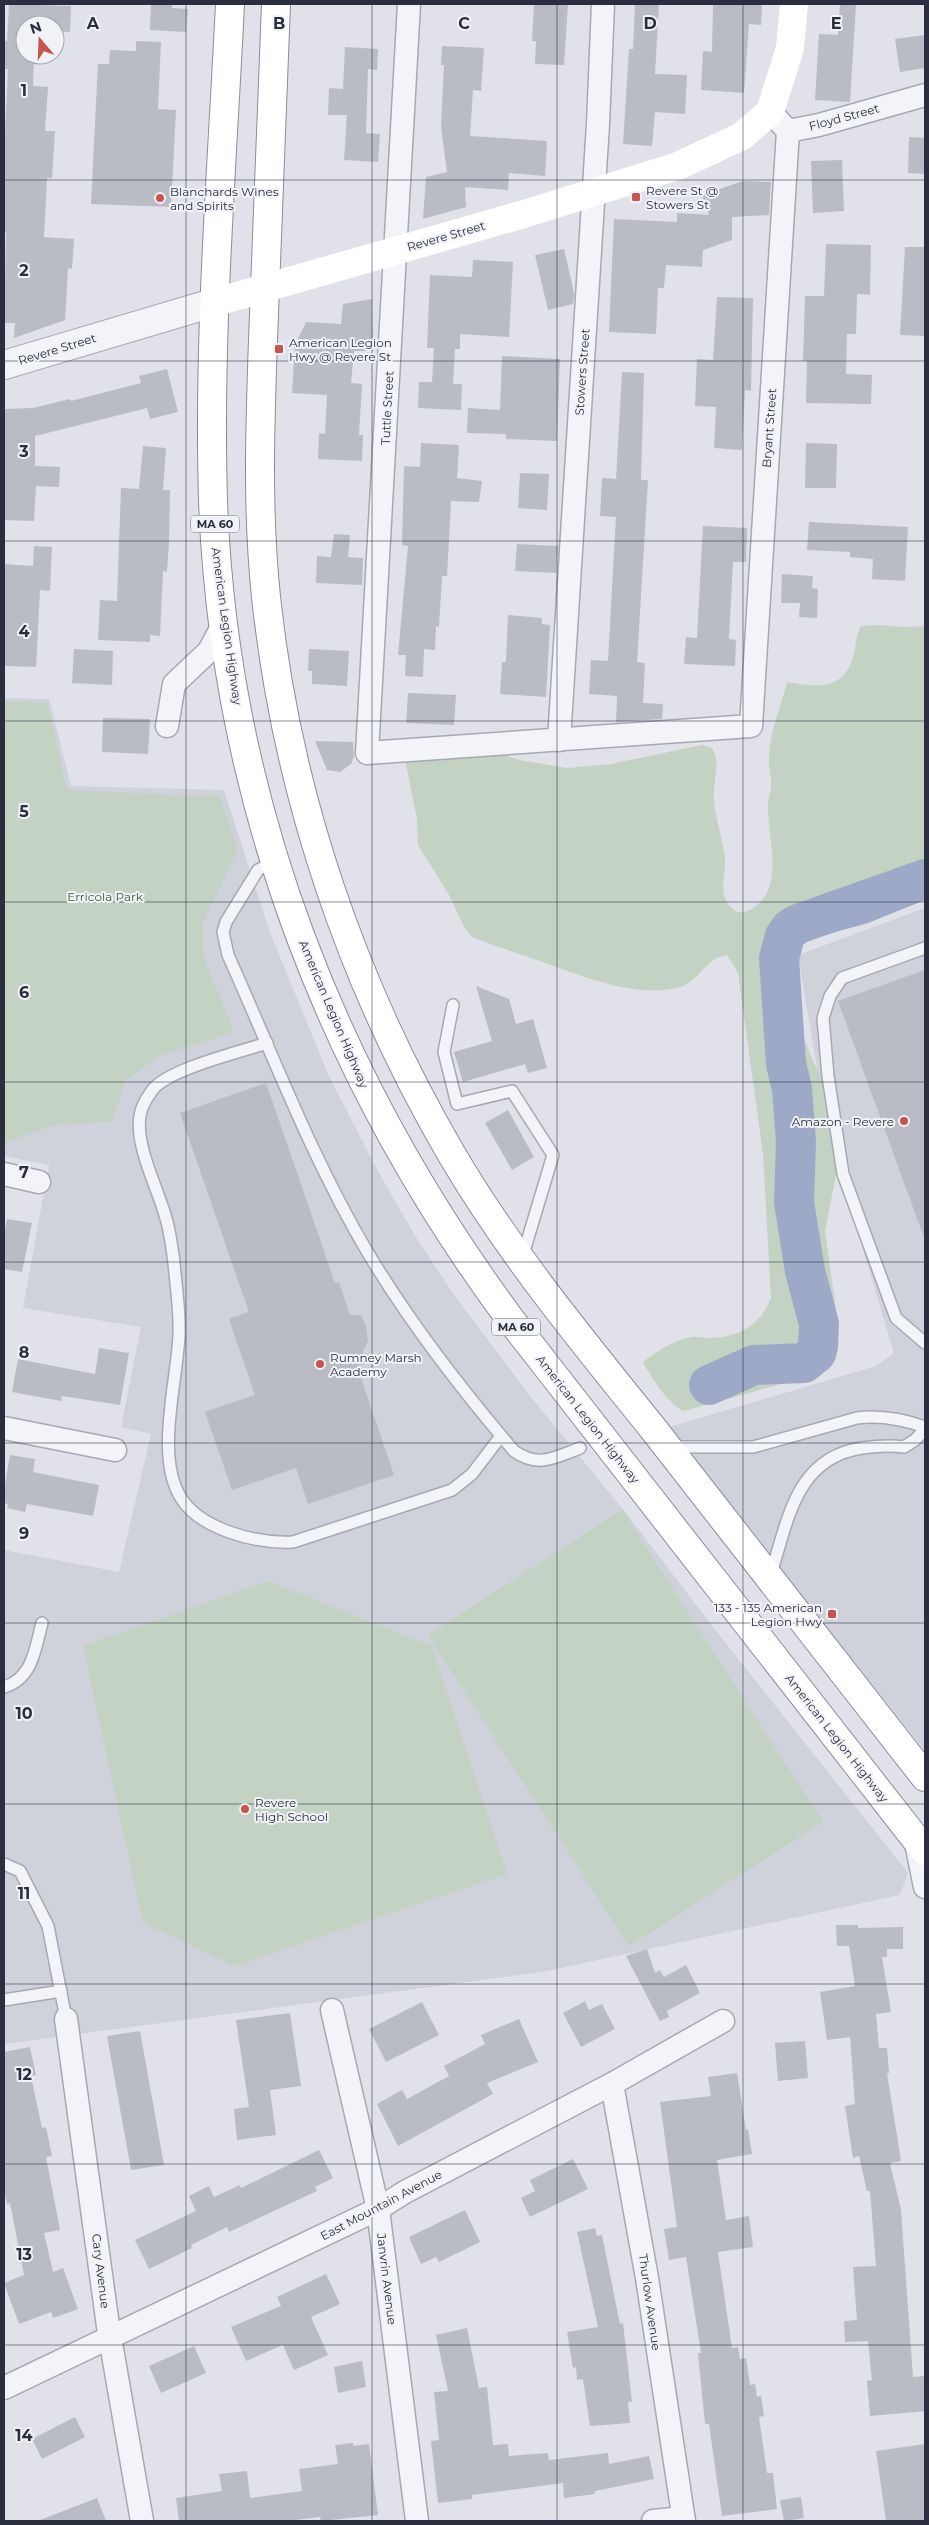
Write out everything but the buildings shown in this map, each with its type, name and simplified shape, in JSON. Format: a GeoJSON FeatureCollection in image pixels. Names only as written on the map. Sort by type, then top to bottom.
{"type":"FeatureCollection","features":[{"type":"Feature","properties":{"kind":"main road","name":"American Legion Highway"},"geometry":{"type":"LineString","coordinates":[[230,4],[216,302],[213,494],[224,623],[244,743],[275,861],[315,976],[348,1054],[404,1160],[446,1229],[522,1334],[920,1845]]}},
{"type":"Feature","properties":{"kind":"main road"},"geometry":{"type":"LineString","coordinates":[[276,4],[259,459],[265,591],[276,670],[300,789],[336,904],[364,979],[397,1053],[454,1158],[521,1260],[925,1777]]}},
{"type":"Feature","properties":{"kind":"main road"},"geometry":{"type":"LineString","coordinates":[[779,121],[790,48],[794,4]]}},
{"type":"Feature","properties":{"kind":"main road","name":"Revere Street"},"geometry":{"type":"LineString","coordinates":[[216,302],[396,250],[686,162],[779,121]]}},
{"type":"Feature","properties":{"kind":"street","name":"Tuttle Street"},"geometry":{"type":"LineString","coordinates":[[409,4],[367,753],[559,740]]}},
{"type":"Feature","properties":{"kind":"street","name":"Stowers Street"},"geometry":{"type":"LineString","coordinates":[[559,740],[594,191],[603,4]]}},
{"type":"Feature","properties":{"kind":"street","name":"Floyd Street"},"geometry":{"type":"LineString","coordinates":[[779,121],[819,125],[925,95]]}},
{"type":"Feature","properties":{"kind":"street","name":"Bryant Street"},"geometry":{"type":"LineString","coordinates":[[559,740],[751,726],[779,121]]}},
{"type":"Feature","properties":{"kind":"street","name":"Revere Street"},"geometry":{"type":"LineString","coordinates":[[4,365],[216,302]]}},
{"type":"Feature","properties":{"kind":"street"},"geometry":{"type":"LineString","coordinates":[[167,726],[174,684],[209,651],[224,623]]}},
{"type":"Feature","properties":{"kind":"street"},"geometry":{"type":"LineString","coordinates":[[4,1174],[39,1182]]}},
{"type":"Feature","properties":{"kind":"street"},"geometry":{"type":"LineString","coordinates":[[4,1428],[115,1450]]}},
{"type":"Feature","properties":{"kind":"street"},"geometry":{"type":"LineString","coordinates":[[920,1845],[925,1887]]}},
{"type":"Feature","properties":{"kind":"street","name":"Janvrin Avenue"},"geometry":{"type":"LineString","coordinates":[[332,2010],[378,2209],[417,2521]]}},
{"type":"Feature","properties":{"kind":"street","name":"Cary Avenue"},"geometry":{"type":"LineString","coordinates":[[66,2019],[110,2338],[142,2521]]}},
{"type":"Feature","properties":{"kind":"street","name":"East Mountain Avenue"},"geometry":{"type":"LineString","coordinates":[[4,2388],[378,2209],[405,2192],[612,2084],[723,2021]]}},
{"type":"Feature","properties":{"kind":"street","name":"Thurlow Avenue"},"geometry":{"type":"LineString","coordinates":[[612,2084],[647,2278],[684,2520]]}},
{"type":"Feature","properties":{"kind":"street"},"geometry":{"type":"LineString","coordinates":[[654,2521],[684,2520]]}},
{"type":"Feature","properties":{"kind":"lane"},"geometry":{"type":"LineString","coordinates":[[275,861],[258,870],[236,903],[223,932],[228,955],[330,1180],[368,1253],[415,1325],[502,1436],[520,1455],[537,1461],[552,1459],[580,1448]]}},
{"type":"Feature","properties":{"kind":"lane"},"geometry":{"type":"LineString","coordinates":[[925,948],[842,978],[830,996],[823,1018],[828,1076],[844,1174],[896,1318],[925,1342]]}},
{"type":"Feature","properties":{"kind":"lane"},"geometry":{"type":"LineString","coordinates":[[453,1005],[444,1052],[457,1104],[512,1091],[553,1155],[521,1260]]}},
{"type":"Feature","properties":{"kind":"lane"},"geometry":{"type":"LineString","coordinates":[[267,1043],[166,1077],[151,1091],[140,1116],[142,1144],[165,1216],[172,1247],[179,1332],[177,1372],[168,1442],[172,1476],[182,1500],[190,1510],[213,1525],[240,1536],[266,1542],[293,1542],[452,1490],[472,1474],[502,1436]]}},
{"type":"Feature","properties":{"kind":"lane"},"geometry":{"type":"LineString","coordinates":[[667,1448],[753,1447],[870,1416],[906,1420],[925,1428],[915,1440],[904,1447],[890,1445],[854,1450],[834,1456],[820,1466],[807,1479],[792,1504],[769,1578]]}},
{"type":"Feature","properties":{"kind":"lane"},"geometry":{"type":"LineString","coordinates":[[4,1687],[17,1683],[31,1666],[42,1623]]}},
{"type":"Feature","properties":{"kind":"lane"},"geometry":{"type":"LineString","coordinates":[[4,1864],[20,1871],[48,1926],[66,2019]]}},
{"type":"Feature","properties":{"kind":"lane"},"geometry":{"type":"LineString","coordinates":[[4,2000],[60,1991]]}},
{"type":"Feature","properties":{"kind":"shaded area","name":"Rumney Marsh Academy"},"geometry":{"type":"Polygon","coordinates":[[[4,698],[49,699],[71,786],[224,790],[269,930],[328,1074],[374,1164],[414,1234],[454,1295],[534,1401],[626,1513],[713,1627],[908,1873],[900,1895],[542,1972],[4,2044],[4,1550],[119,1572],[151,1434],[121,1427],[141,1327],[23,1308],[49,1165],[4,1156],[4,698]]]}},
{"type":"Feature","properties":{"kind":"shaded area"},"geometry":{"type":"Polygon","coordinates":[[[925,908],[925,1751],[666,1428],[876,1366],[894,1353],[828,1134],[798,955],[925,908]]]}},
{"type":"Feature","properties":{"kind":"green space"},"geometry":{"type":"Polygon","coordinates":[[[861,626],[925,626],[925,863],[848,895],[825,897],[809,907],[794,908],[787,929],[800,945],[791,962],[791,1002],[794,1016],[827,1093],[838,1165],[825,1231],[838,1325],[836,1359],[829,1369],[817,1374],[684,1411],[666,1396],[643,1362],[664,1348],[682,1340],[693,1337],[721,1337],[748,1328],[761,1315],[771,1298],[763,1154],[738,973],[727,955],[719,957],[707,965],[691,981],[678,988],[642,990],[588,978],[472,937],[464,927],[448,893],[418,845],[417,819],[405,760],[500,753],[519,760],[567,768],[611,764],[702,745],[712,748],[716,760],[715,806],[725,859],[724,895],[732,908],[739,912],[745,912],[761,901],[768,890],[772,878],[772,850],[768,805],[771,789],[769,756],[774,728],[787,682],[822,685],[839,679],[846,672],[851,662],[861,626]]]}},
{"type":"Feature","properties":{"kind":"green space","name":"Erricola Park"},"geometry":{"type":"Polygon","coordinates":[[[4,702],[47,702],[67,790],[220,797],[238,849],[203,922],[203,956],[234,1032],[159,1056],[126,1080],[112,1121],[49,1126],[7,1142],[4,1142],[4,702]]]}},
{"type":"Feature","properties":{"kind":"green space"},"geometry":{"type":"Polygon","coordinates":[[[622,1510],[823,1822],[629,1946],[428,1635],[622,1510]]]}},
{"type":"Feature","properties":{"kind":"green space"},"geometry":{"type":"Polygon","coordinates":[[[268,1581],[432,1646],[507,1874],[235,1966],[143,1923],[83,1646],[268,1581]]]}},
{"type":"Feature","properties":{"kind":"water"},"geometry":{"type":"Polygon","coordinates":[[[925,863],[925,900],[868,923],[810,939],[800,945],[787,929],[785,922],[794,908],[809,907],[825,897],[848,895],[925,863]]]}},
{"type":"Feature","properties":{"kind":"waterway"},"geometry":{"type":"LineString","coordinates":[[709,1385],[754,1365],[804,1363],[816,1353],[818,1346],[819,1324],[805,1271],[794,1202],[796,1142],[792,1089],[786,1064],[779,958],[785,936],[790,929],[798,924],[925,879]]}},
{"type":"Feature","properties":{"kind":"place","name":"Revere St @ Stowers St"},"geometry":{"type":"Point","coordinates":[636,197]}},
{"type":"Feature","properties":{"kind":"place","name":"Blanchards Wines and Spirits"},"geometry":{"type":"Point","coordinates":[160,198]}},
{"type":"Feature","properties":{"kind":"place","name":"American Legion Hwy @ Revere St"},"geometry":{"type":"Point","coordinates":[279,349]}},
{"type":"Feature","properties":{"kind":"place","name":"Amazon - Revere"},"geometry":{"type":"Point","coordinates":[904,1121]}},
{"type":"Feature","properties":{"kind":"place","name":"Rumney Marsh Academy"},"geometry":{"type":"Point","coordinates":[320,1364]}},
{"type":"Feature","properties":{"kind":"place","name":"133 - 135 American Legion Hwy"},"geometry":{"type":"Point","coordinates":[832,1614]}},
{"type":"Feature","properties":{"kind":"place","name":"Revere High School"},"geometry":{"type":"Point","coordinates":[245,1809]}}]}
